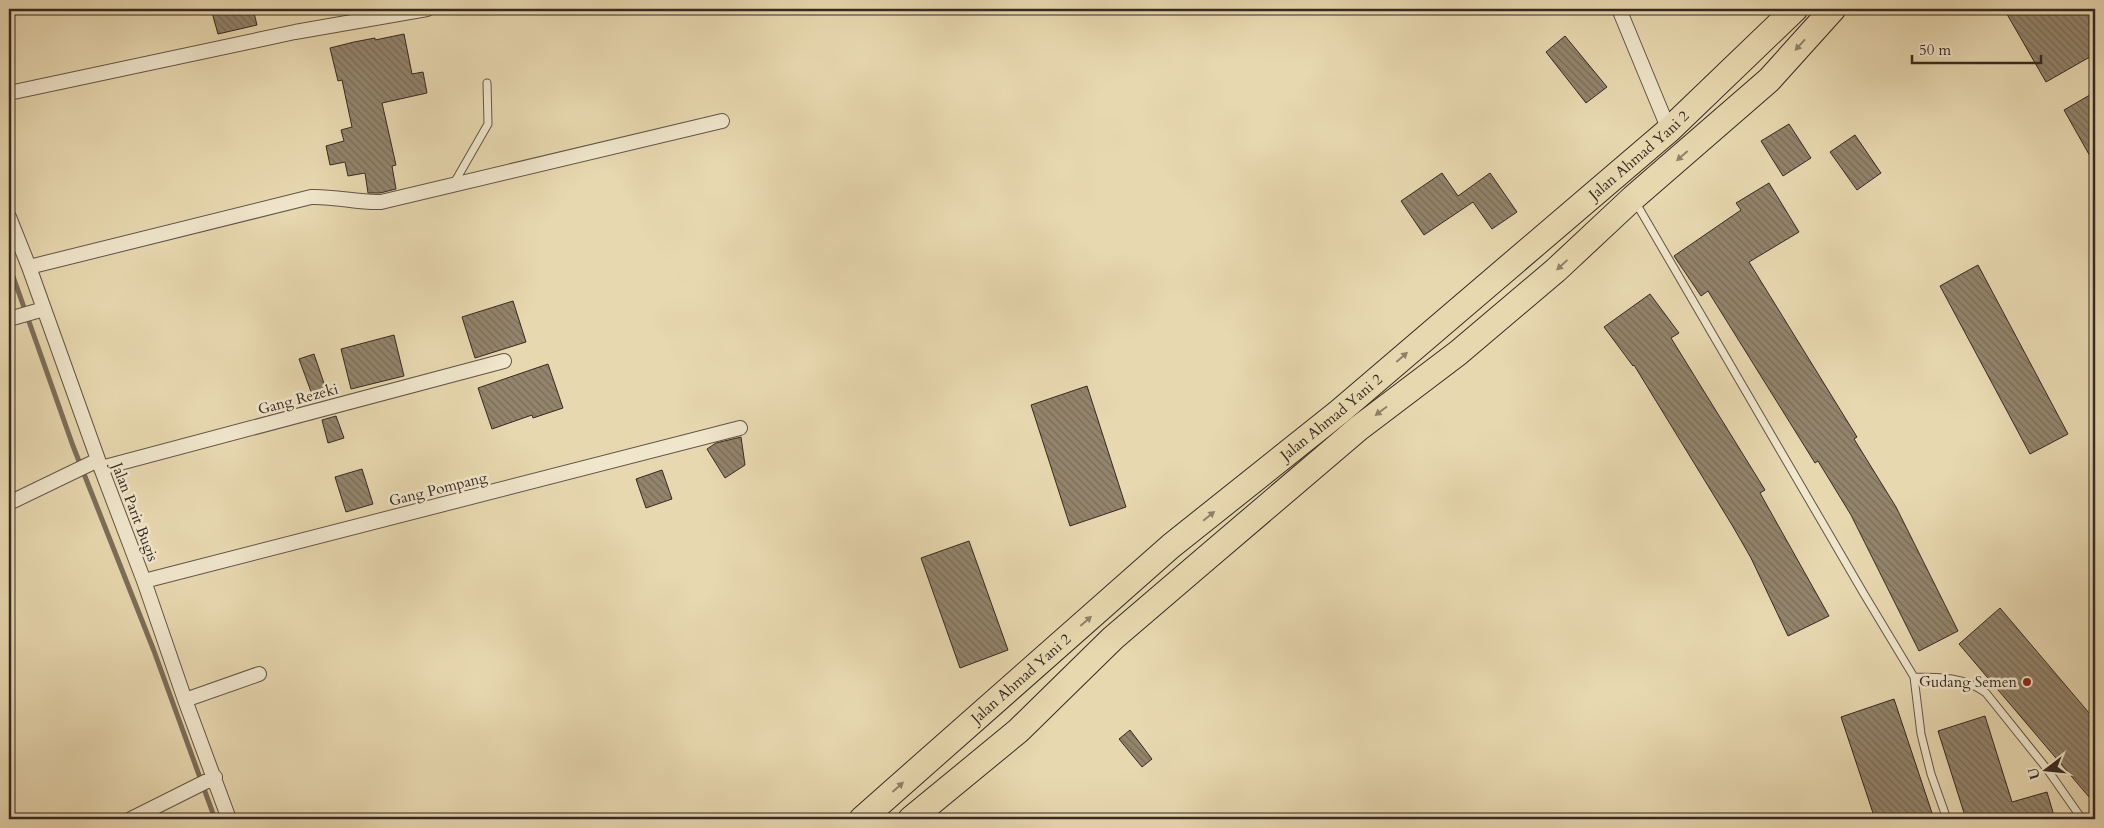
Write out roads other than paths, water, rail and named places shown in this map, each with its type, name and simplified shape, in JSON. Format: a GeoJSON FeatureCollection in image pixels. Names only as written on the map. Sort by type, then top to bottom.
{"type":"FeatureCollection","features":[{"type":"Feature","properties":{"kind":"highway","name":"Jalan Ahmad Yani 2"},"geometry":{"type":"LineString","coordinates":[[862,819],[1171,546],[1339,412],[1669,130],[1795,9]]}},
{"type":"Feature","properties":{"kind":"highway","name":"Jalan Ahmad Yani 2"},"geometry":{"type":"LineString","coordinates":[[920,816],[1018,731],[1121,631],[1359,428],[1458,353],[1549,276],[1633,198],[1769,80],[1833,9]]}},
{"type":"Feature","properties":{"kind":"street"},"geometry":{"type":"LineString","coordinates":[[9,93],[295,32],[427,9]]}},
{"type":"Feature","properties":{"kind":"street"},"geometry":{"type":"LineString","coordinates":[[1619,9],[1669,130]]}},
{"type":"Feature","properties":{"kind":"street"},"geometry":{"type":"LineString","coordinates":[[29,267],[311,197],[375,202],[722,121]]}},
{"type":"Feature","properties":{"kind":"street","name":"Jalan Parit Bugis"},"geometry":{"type":"LineString","coordinates":[[9,217],[29,267],[99,464],[144,581],[229,819]]}},
{"type":"Feature","properties":{"kind":"street"},"geometry":{"type":"LineString","coordinates":[[9,319],[44,309]]}},
{"type":"Feature","properties":{"kind":"street","name":"Gang Rezeki"},"geometry":{"type":"LineString","coordinates":[[9,503],[99,464],[504,361]]}},
{"type":"Feature","properties":{"kind":"street","name":"Gang Pompang"},"geometry":{"type":"LineString","coordinates":[[144,581],[740,428]]}},
{"type":"Feature","properties":{"kind":"street"},"geometry":{"type":"LineString","coordinates":[[185,700],[259,674]]}},
{"type":"Feature","properties":{"kind":"street"},"geometry":{"type":"LineString","coordinates":[[131,819],[215,777]]}},
{"type":"Feature","properties":{"kind":"lane"},"geometry":{"type":"LineString","coordinates":[[453,185],[488,124],[487,84]]}},
{"type":"Feature","properties":{"kind":"lane"},"geometry":{"type":"LineString","coordinates":[[1633,198],[1914,677],[1921,734],[1931,774],[1947,819]]}},
{"type":"Feature","properties":{"kind":"lane"},"geometry":{"type":"LineString","coordinates":[[1914,677],[1942,677],[1964,681],[1976,685],[1986,693],[2047,769],[2082,819]]}},
{"type":"Feature","properties":{"kind":"waterway"},"geometry":{"type":"LineString","coordinates":[[9,265],[73,446],[154,651],[215,819]]}},
{"type":"Feature","properties":{"kind":"place","name":"Gudang Semen"},"geometry":{"type":"Point","coordinates":[2027,682]}}]}
